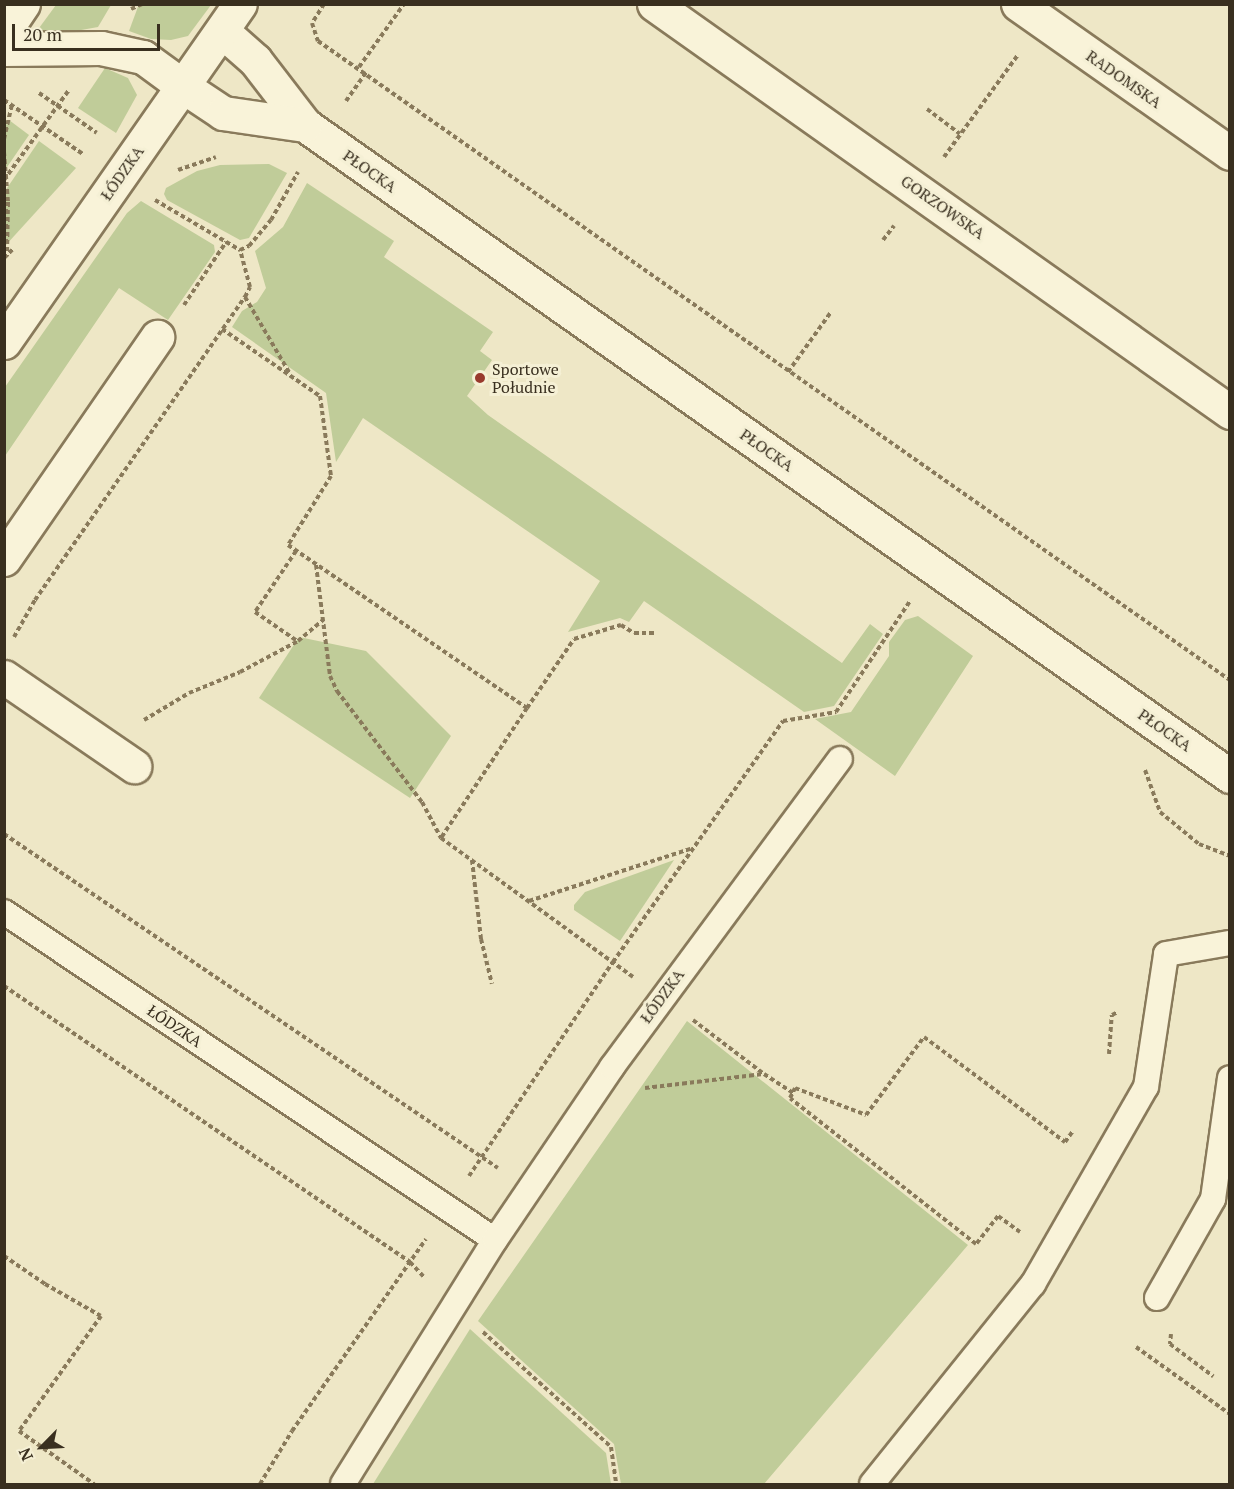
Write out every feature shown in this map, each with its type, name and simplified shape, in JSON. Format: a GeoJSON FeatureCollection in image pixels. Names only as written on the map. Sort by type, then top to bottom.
{"type":"FeatureCollection","features":[{"type":"Feature","properties":{"kind":"street"},"geometry":{"type":"LineString","coordinates":[[4,32],[23,4]]}},
{"type":"Feature","properties":{"kind":"street","name":"ŁÓDZKA"},"geometry":{"type":"LineString","coordinates":[[4,342],[240,4]]}},
{"type":"Feature","properties":{"kind":"street","name":"GORZOWSKA"},"geometry":{"type":"LineString","coordinates":[[654,4],[1230,412]]}},
{"type":"Feature","properties":{"kind":"street","name":"RADOMSKA"},"geometry":{"type":"LineString","coordinates":[[1018,4],[1230,153]]}},
{"type":"Feature","properties":{"kind":"street","name":"PŁOCKA"},"geometry":{"type":"LineString","coordinates":[[222,31],[255,60],[305,125],[1230,776]]}},
{"type":"Feature","properties":{"kind":"street","name":"PŁOCKA"},"geometry":{"type":"LineString","coordinates":[[4,49],[101,48],[143,57],[223,113],[305,125]]}},
{"type":"Feature","properties":{"kind":"street"},"geometry":{"type":"LineString","coordinates":[[4,559],[157,337]]}},
{"type":"Feature","properties":{"kind":"street"},"geometry":{"type":"LineString","coordinates":[[4,677],[134,765]]}},
{"type":"Feature","properties":{"kind":"lane","name":"ŁÓDZKA"},"geometry":{"type":"LineString","coordinates":[[343,1485],[495,1240],[592,1096],[662,997],[840,759]]}},
{"type":"Feature","properties":{"kind":"lane","name":"ŁÓDZKA"},"geometry":{"type":"LineString","coordinates":[[4,912],[495,1240]]}},
{"type":"Feature","properties":{"kind":"lane"},"geometry":{"type":"LineString","coordinates":[[872,1485],[1033,1284],[1146,1087],[1167,954],[1230,943]]}},
{"type":"Feature","properties":{"kind":"lane"},"geometry":{"type":"LineString","coordinates":[[1157,1298],[1214,1199],[1230,1078]]}},
{"type":"Feature","properties":{"kind":"path"},"geometry":{"type":"LineString","coordinates":[[324,4],[312,22],[318,41],[359,67],[478,155],[1230,680]]}},
{"type":"Feature","properties":{"kind":"path"},"geometry":{"type":"LineString","coordinates":[[359,67],[404,4]]}},
{"type":"Feature","properties":{"kind":"path"},"geometry":{"type":"LineString","coordinates":[[995,86],[1019,53]]}},
{"type":"Feature","properties":{"kind":"path"},"geometry":{"type":"LineString","coordinates":[[31,87],[133,158]]}},
{"type":"Feature","properties":{"kind":"path"},"geometry":{"type":"LineString","coordinates":[[4,100],[90,159]]}},
{"type":"Feature","properties":{"kind":"path"},"geometry":{"type":"LineString","coordinates":[[4,139],[12,105]]}},
{"type":"Feature","properties":{"kind":"path"},"geometry":{"type":"LineString","coordinates":[[927,109],[960,134]]}},
{"type":"Feature","properties":{"kind":"path"},"geometry":{"type":"LineString","coordinates":[[5,180],[42,126]]}},
{"type":"Feature","properties":{"kind":"path"},"geometry":{"type":"LineString","coordinates":[[4,152],[9,202],[7,256]]}},
{"type":"Feature","properties":{"kind":"path"},"geometry":{"type":"LineString","coordinates":[[171,175],[197,162],[218,156]]}},
{"type":"Feature","properties":{"kind":"path"},"geometry":{"type":"LineString","coordinates":[[240,250],[249,246],[271,220],[299,170],[290,166]]}},
{"type":"Feature","properties":{"kind":"path"},"geometry":{"type":"LineString","coordinates":[[24,620],[250,287],[240,250],[148,196]]}},
{"type":"Feature","properties":{"kind":"path"},"geometry":{"type":"LineString","coordinates":[[883,240],[893,227]]}},
{"type":"Feature","properties":{"kind":"path"},"geometry":{"type":"LineString","coordinates":[[157,337],[173,322],[226,242]]}},
{"type":"Feature","properties":{"kind":"path"},"geometry":{"type":"LineString","coordinates":[[244,297],[292,377]]}},
{"type":"Feature","properties":{"kind":"path"},"geometry":{"type":"LineString","coordinates":[[788,372],[831,312]]}},
{"type":"Feature","properties":{"kind":"path"},"geometry":{"type":"LineString","coordinates":[[222,329],[320,396],[331,476],[288,545],[527,708]]}},
{"type":"Feature","properties":{"kind":"path"},"geometry":{"type":"LineString","coordinates":[[296,551],[255,612],[298,641]]}},
{"type":"Feature","properties":{"kind":"path"},"geometry":{"type":"LineString","coordinates":[[316,564],[330,675],[337,691],[422,802],[441,838],[793,1093]]}},
{"type":"Feature","properties":{"kind":"path"},"geometry":{"type":"LineString","coordinates":[[260,1485],[292,1431],[447,1208],[613,962],[783,721],[836,712],[914,596]]}},
{"type":"Feature","properties":{"kind":"path"},"geometry":{"type":"LineString","coordinates":[[106,747],[189,693],[240,672],[298,641],[323,620]]}},
{"type":"Feature","properties":{"kind":"path"},"geometry":{"type":"LineString","coordinates":[[441,838],[574,639],[621,625],[634,633],[656,633]]}},
{"type":"Feature","properties":{"kind":"path"},"geometry":{"type":"LineString","coordinates":[[4,834],[529,1190]]}},
{"type":"Feature","properties":{"kind":"path"},"geometry":{"type":"LineString","coordinates":[[529,901],[693,848]]}},
{"type":"Feature","properties":{"kind":"path"},"geometry":{"type":"LineString","coordinates":[[472,860],[481,939],[492,984]]}},
{"type":"Feature","properties":{"kind":"path"},"geometry":{"type":"LineString","coordinates":[[4,986],[410,1262]]}},
{"type":"Feature","properties":{"kind":"path"},"geometry":{"type":"LineString","coordinates":[[1049,1256],[998,1216],[976,1244],[790,1098],[795,1088],[866,1115],[924,1037],[1065,1142],[1078,1125]]}},
{"type":"Feature","properties":{"kind":"path"},"geometry":{"type":"LineString","coordinates":[[592,1096],[694,1081],[764,1074]]}},
{"type":"Feature","properties":{"kind":"path"},"geometry":{"type":"LineString","coordinates":[[4,1256],[45,1284],[101,1316],[19,1431],[94,1485]]}},
{"type":"Feature","properties":{"kind":"path"},"geometry":{"type":"LineString","coordinates":[[1170,1276],[1174,1310],[1170,1344],[1213,1376]]}},
{"type":"Feature","properties":{"kind":"path"},"geometry":{"type":"LineString","coordinates":[[454,1306],[611,1447],[616,1485]]}},
{"type":"Feature","properties":{"kind":"path"},"geometry":{"type":"LineString","coordinates":[[1136,1347],[1230,1414]]}},
{"type":"Feature","properties":{"kind":"green space"},"geometry":{"type":"Polygon","coordinates":[[[139,4],[211,5],[188,36],[171,40],[151,39],[129,31],[139,4]]]}},
{"type":"Feature","properties":{"kind":"green space"},"geometry":{"type":"Polygon","coordinates":[[[56,5],[111,5],[98,27],[31,39],[56,5]]]}},
{"type":"Feature","properties":{"kind":"green space"},"geometry":{"type":"Polygon","coordinates":[[[105,68],[128,78],[137,95],[116,133],[78,108],[105,68]]]}},
{"type":"Feature","properties":{"kind":"green space"},"geometry":{"type":"Polygon","coordinates":[[[9,120],[29,135],[5,170],[5,127],[9,120]]]}},
{"type":"Feature","properties":{"kind":"green space"},"geometry":{"type":"Polygon","coordinates":[[[39,141],[76,168],[5,246],[5,191],[39,141]]]}},
{"type":"Feature","properties":{"kind":"green space"},"geometry":{"type":"Polygon","coordinates":[[[269,164],[287,173],[249,238],[240,240],[167,200],[164,194],[166,188],[197,171],[220,165],[269,164]]]}},
{"type":"Feature","properties":{"kind":"green space"},"geometry":{"type":"Polygon","coordinates":[[[307,183],[394,241],[384,257],[493,332],[480,351],[492,360],[467,396],[488,415],[842,663],[870,624],[883,634],[834,706],[804,712],[644,601],[629,622],[620,618],[568,632],[600,581],[363,418],[336,462],[326,393],[232,327],[242,311],[257,302],[266,288],[255,251],[283,227],[307,183]]]}},
{"type":"Feature","properties":{"kind":"green space"},"geometry":{"type":"Polygon","coordinates":[[[141,201],[214,245],[215,252],[168,320],[119,288],[5,456],[5,387],[127,213],[141,201]]]}},
{"type":"Feature","properties":{"kind":"green space"},"geometry":{"type":"Polygon","coordinates":[[[918,616],[973,656],[895,776],[815,719],[851,712],[889,656],[889,642],[905,620],[918,616]]]}},
{"type":"Feature","properties":{"kind":"green space"},"geometry":{"type":"Polygon","coordinates":[[[299,637],[366,651],[451,736],[410,798],[259,698],[299,637]]]}},
{"type":"Feature","properties":{"kind":"green space"},"geometry":{"type":"Polygon","coordinates":[[[674,860],[620,941],[574,910],[574,905],[585,892],[674,860]]]}},
{"type":"Feature","properties":{"kind":"green space"},"geometry":{"type":"Polygon","coordinates":[[[687,1021],[968,1245],[764,1484],[621,1484],[614,1444],[478,1321],[687,1021]]]}},
{"type":"Feature","properties":{"kind":"green space"},"geometry":{"type":"Polygon","coordinates":[[[470,1329],[606,1453],[611,1484],[373,1484],[470,1329]]]}},
{"type":"Feature","properties":{"kind":"place","name":"Sportowe Południe"},"geometry":{"type":"Point","coordinates":[480,378]}}]}
